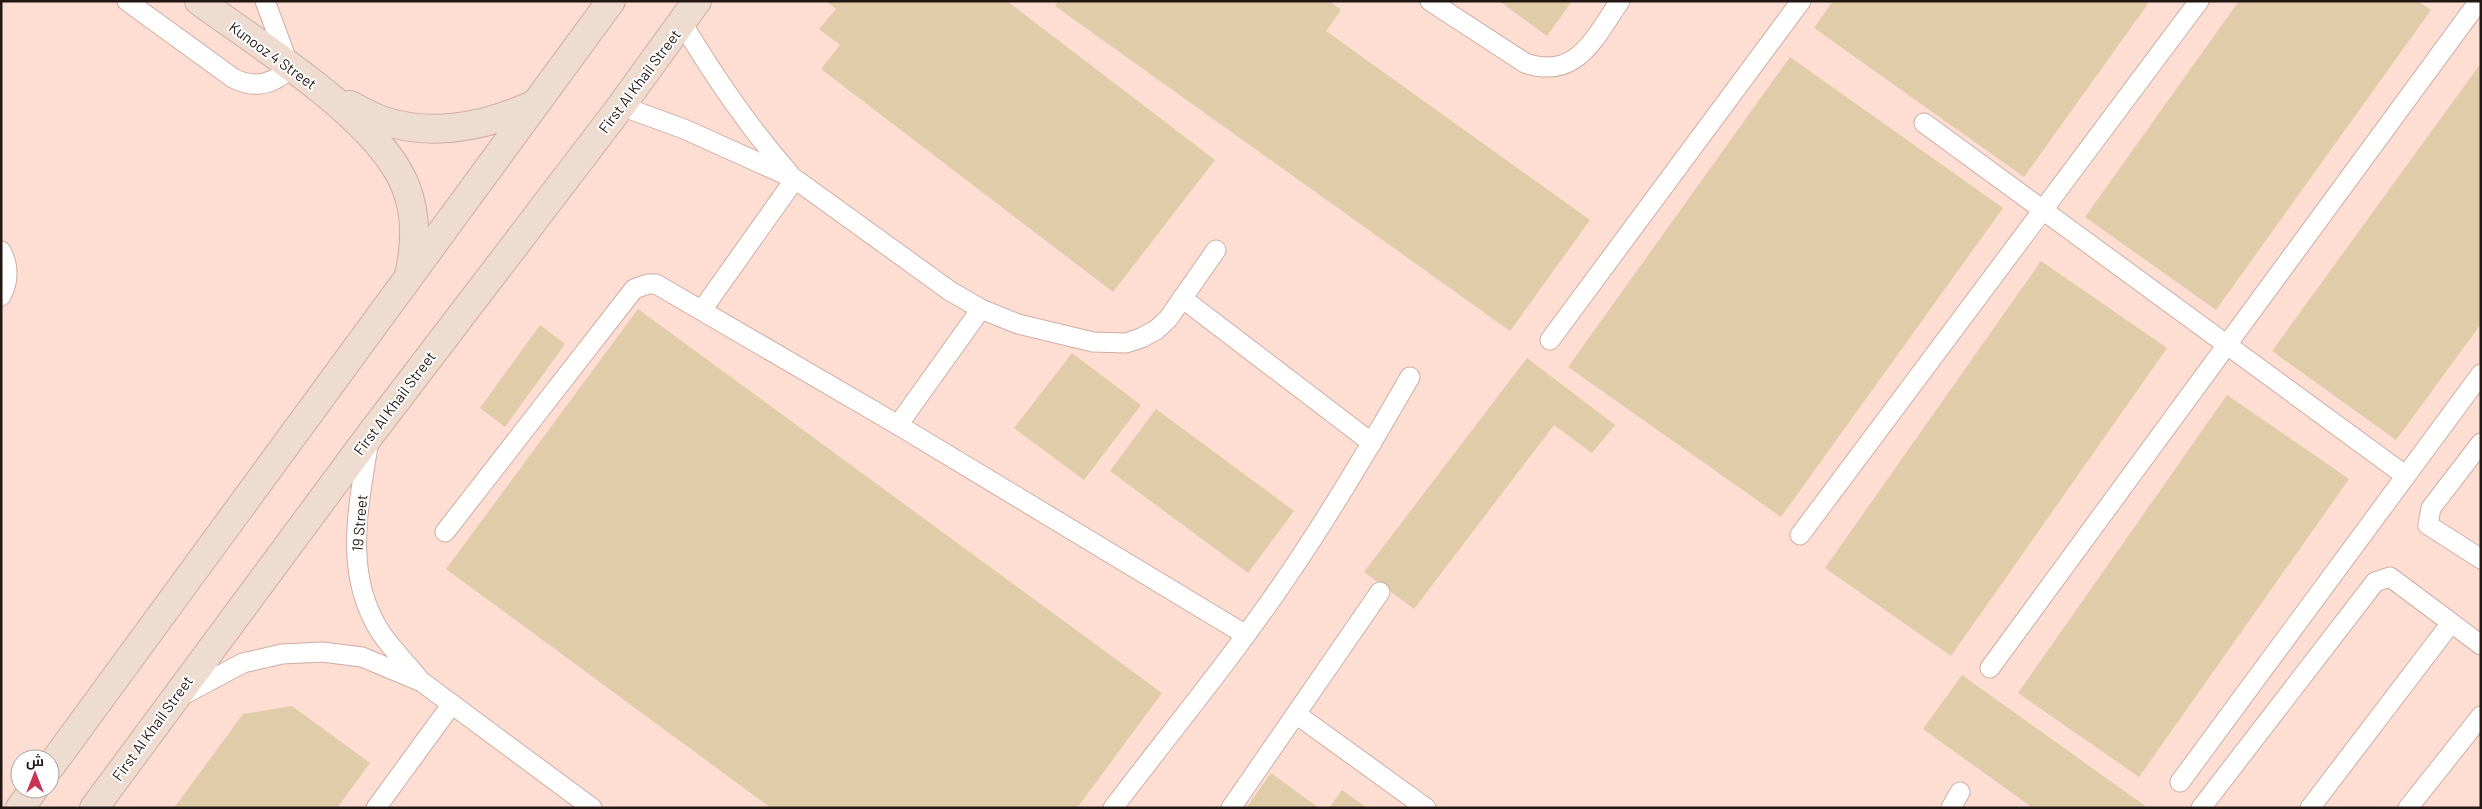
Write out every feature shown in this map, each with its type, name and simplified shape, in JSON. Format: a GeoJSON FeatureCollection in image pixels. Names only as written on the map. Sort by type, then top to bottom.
{"type":"FeatureCollection","features":[{"type":"Feature","properties":{"kind":"main road","name":"Kunooz 4 Street"},"geometry":{"type":"LineString","coordinates":[[199,1],[324,92],[384,150],[405,186],[412,209],[415,233],[408,281]]}},
{"type":"Feature","properties":{"kind":"main road"},"geometry":{"type":"LineString","coordinates":[[60,753],[408,281],[611,1]]}},
{"type":"Feature","properties":{"kind":"main road","name":"First Al Khail Street"},"geometry":{"type":"LineString","coordinates":[[94,808],[171,701],[370,435],[621,106],[690,12]]}},
{"type":"Feature","properties":{"kind":"main road","name":"Kunooz 4 Street"},"geometry":{"type":"LineString","coordinates":[[324,92],[381,120],[412,127],[436,128],[476,125],[507,117],[536,104]]}},
{"type":"Feature","properties":{"kind":"lane"},"geometry":{"type":"LineString","coordinates":[[127,1],[244,84],[269,83],[281,77],[290,68],[265,1]]}},
{"type":"Feature","properties":{"kind":"lane"},"geometry":{"type":"LineString","coordinates":[[1430,1],[1525,63],[1537,68],[1550,68],[1574,60],[1584,53],[1620,1]]}},
{"type":"Feature","properties":{"kind":"lane"},"geometry":{"type":"LineString","coordinates":[[1550,340],[1801,1]]}},
{"type":"Feature","properties":{"kind":"lane"},"geometry":{"type":"LineString","coordinates":[[1800,535],[2199,1]]}},
{"type":"Feature","properties":{"kind":"lane"},"geometry":{"type":"LineString","coordinates":[[1990,668],[2479,1]]}},
{"type":"Feature","properties":{"kind":"lane"},"geometry":{"type":"LineString","coordinates":[[690,12],[723,90],[762,143],[795,179],[950,291],[981,309],[1018,324],[1093,342],[1110,344],[1141,338],[1156,330],[1168,319],[1216,250]]}},
{"type":"Feature","properties":{"kind":"lane"},"geometry":{"type":"LineString","coordinates":[[621,106],[684,130],[795,179]]}},
{"type":"Feature","properties":{"kind":"lane"},"geometry":{"type":"LineString","coordinates":[[1924,123],[2406,476]]}},
{"type":"Feature","properties":{"kind":"lane"},"geometry":{"type":"LineString","coordinates":[[702,310],[795,179]]}},
{"type":"Feature","properties":{"kind":"lane"},"geometry":{"type":"LineString","coordinates":[[1,251],[7,267],[7,281],[1,296]]}},
{"type":"Feature","properties":{"kind":"lane"},"geometry":{"type":"LineString","coordinates":[[445,532],[634,289],[648,284],[656,284],[898,425],[1246,635]]}},
{"type":"Feature","properties":{"kind":"lane"},"geometry":{"type":"LineString","coordinates":[[1182,298],[1372,444]]}},
{"type":"Feature","properties":{"kind":"lane"},"geometry":{"type":"LineString","coordinates":[[898,425],[981,309]]}},
{"type":"Feature","properties":{"kind":"lane"},"geometry":{"type":"LineString","coordinates":[[2180,782],[2481,374]]}},
{"type":"Feature","properties":{"kind":"lane"},"geometry":{"type":"LineString","coordinates":[[1113,808],[1246,635],[1332,509],[1410,377]]}},
{"type":"Feature","properties":{"kind":"lane","name":"19 Street"},"geometry":{"type":"LineString","coordinates":[[370,435],[355,537],[358,577],[366,603],[381,634],[422,682]]}},
{"type":"Feature","properties":{"kind":"lane"},"geometry":{"type":"LineString","coordinates":[[2481,443],[2431,508],[2428,526],[2481,559]]}},
{"type":"Feature","properties":{"kind":"lane"},"geometry":{"type":"LineString","coordinates":[[2201,808],[2375,582],[2390,577],[2481,645]]}},
{"type":"Feature","properties":{"kind":"lane"},"geometry":{"type":"LineString","coordinates":[[1231,808],[1380,592]]}},
{"type":"Feature","properties":{"kind":"lane"},"geometry":{"type":"LineString","coordinates":[[2310,808],[2452,623]]}},
{"type":"Feature","properties":{"kind":"lane","name":"19 Street"},"geometry":{"type":"LineString","coordinates":[[171,701],[242,663],[282,654],[322,652],[362,656],[422,682],[592,808]]}},
{"type":"Feature","properties":{"kind":"lane"},"geometry":{"type":"LineString","coordinates":[[376,808],[452,704]]}},
{"type":"Feature","properties":{"kind":"lane"},"geometry":{"type":"LineString","coordinates":[[1296,714],[1426,808]]}},
{"type":"Feature","properties":{"kind":"lane"},"geometry":{"type":"LineString","coordinates":[[2408,808],[2481,716]]}},
{"type":"Feature","properties":{"kind":"building"},"geometry":{"type":"Polygon","coordinates":[[[826,1],[1007,1],[1215,160],[1113,292],[821,69],[840,45],[819,29],[836,9],[826,1]]]}},
{"type":"Feature","properties":{"kind":"building"},"geometry":{"type":"Polygon","coordinates":[[[1058,1],[1329,1],[1341,10],[1326,31],[1590,220],[1510,331],[1055,6],[1058,1]]]}},
{"type":"Feature","properties":{"kind":"building"},"geometry":{"type":"Polygon","coordinates":[[[1499,1],[1572,1],[1547,36],[1499,1]]]}},
{"type":"Feature","properties":{"kind":"building"},"geometry":{"type":"Polygon","coordinates":[[[1833,1],[2150,1],[2024,177],[1814,28],[1833,1]]]}},
{"type":"Feature","properties":{"kind":"building"},"geometry":{"type":"Polygon","coordinates":[[[2239,1],[2418,1],[2431,10],[2216,310],[2085,217],[2239,1]]]}},
{"type":"Feature","properties":{"kind":"building"},"geometry":{"type":"Polygon","coordinates":[[[1790,57],[2003,208],[1781,517],[1568,367],[1790,57]]]}},
{"type":"Feature","properties":{"kind":"building"},"geometry":{"type":"Polygon","coordinates":[[[2481,63],[2481,324],[2396,440],[2272,351],[2481,63]]]}},
{"type":"Feature","properties":{"kind":"building"},"geometry":{"type":"Polygon","coordinates":[[[2041,261],[2167,348],[1951,656],[1825,568],[2041,261]]]}},
{"type":"Feature","properties":{"kind":"building"},"geometry":{"type":"Polygon","coordinates":[[[638,309],[1162,693],[1077,808],[771,808],[446,569],[638,309]]]}},
{"type":"Feature","properties":{"kind":"building"},"geometry":{"type":"Polygon","coordinates":[[[540,325],[565,344],[505,427],[480,408],[540,325]]]}},
{"type":"Feature","properties":{"kind":"building"},"geometry":{"type":"Polygon","coordinates":[[[1072,353],[1141,405],[1084,480],[1014,428],[1072,353]]]}},
{"type":"Feature","properties":{"kind":"building"},"geometry":{"type":"Polygon","coordinates":[[[1527,358],[1615,425],[1592,453],[1554,425],[1414,609],[1364,572],[1527,358]]]}},
{"type":"Feature","properties":{"kind":"building"},"geometry":{"type":"Polygon","coordinates":[[[2227,395],[2349,479],[2139,777],[2018,693],[2227,395]]]}},
{"type":"Feature","properties":{"kind":"building"},"geometry":{"type":"Polygon","coordinates":[[[1156,409],[1294,511],[1248,573],[1110,471],[1156,409]]]}},
{"type":"Feature","properties":{"kind":"building"},"geometry":{"type":"Polygon","coordinates":[[[1962,675],[2148,808],[2033,808],[1923,729],[1962,675]]]}},
{"type":"Feature","properties":{"kind":"building"},"geometry":{"type":"Polygon","coordinates":[[[292,706],[370,763],[337,808],[174,808],[243,714],[292,706]]]}},
{"type":"Feature","properties":{"kind":"building"},"geometry":{"type":"Polygon","coordinates":[[[1271,773],[1319,808],[1246,808],[1271,773]]]}},
{"type":"Feature","properties":{"kind":"building"},"geometry":{"type":"Polygon","coordinates":[[[1342,790],[1367,808],[1329,808],[1342,790]]]}}]}
